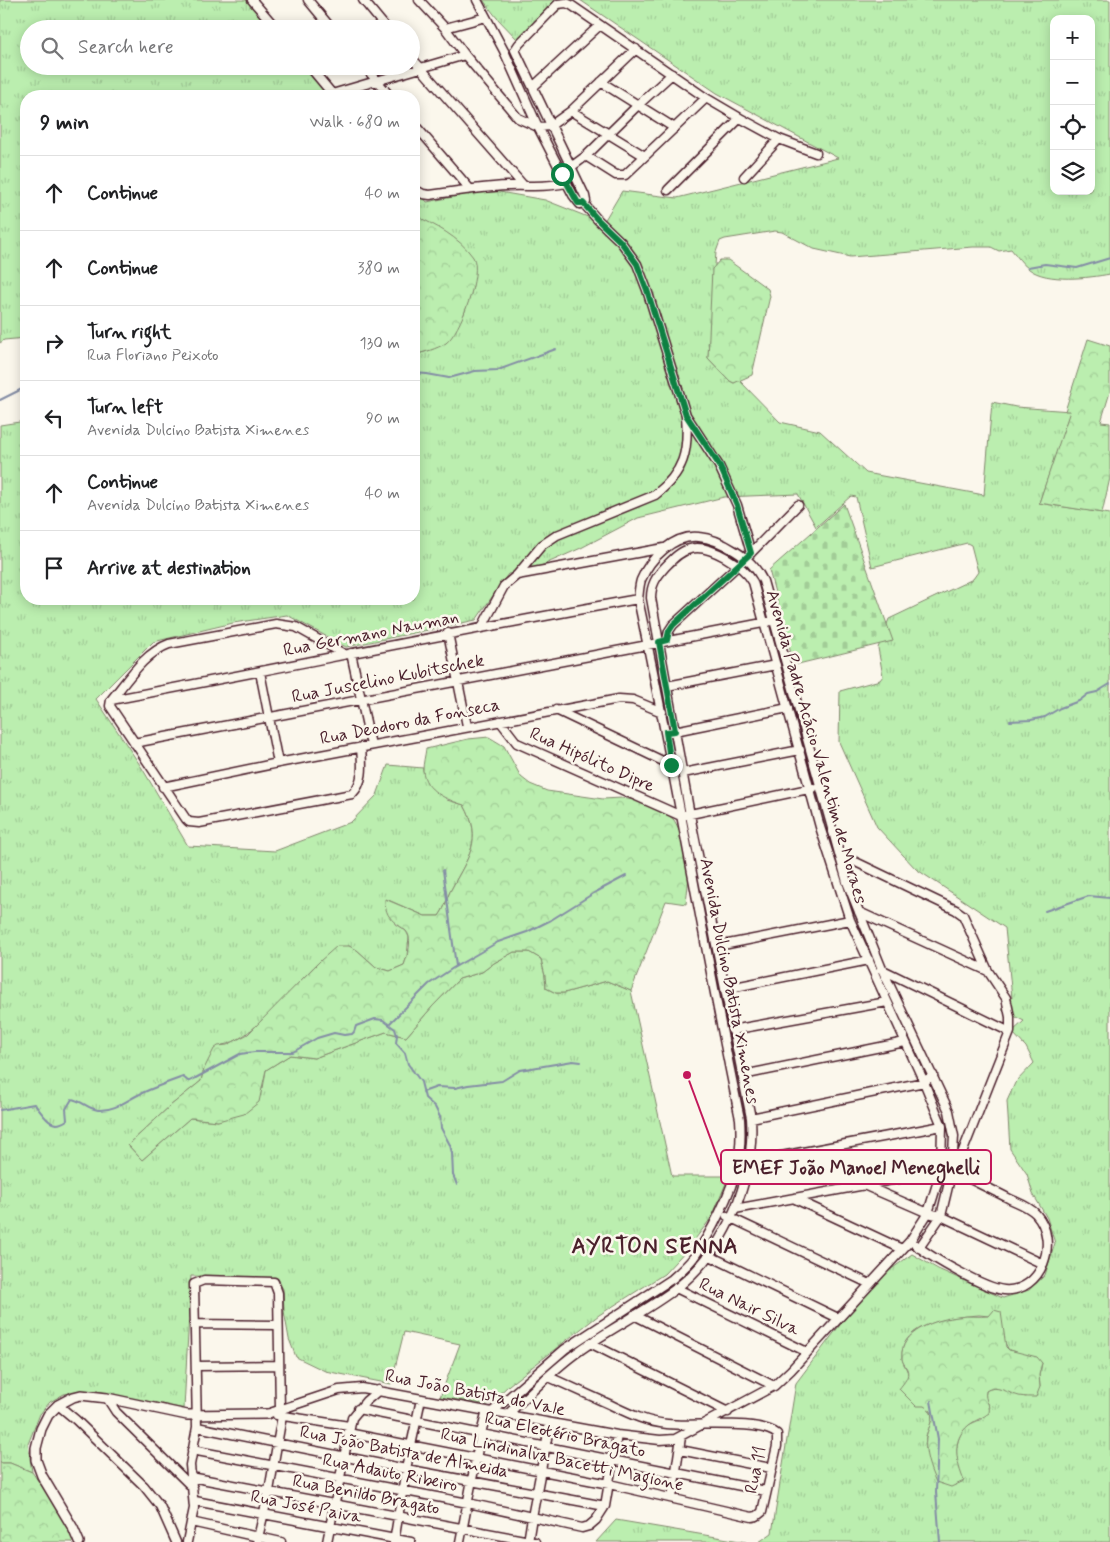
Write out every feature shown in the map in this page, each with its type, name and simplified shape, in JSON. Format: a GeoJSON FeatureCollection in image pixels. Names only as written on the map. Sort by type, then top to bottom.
{"type":"FeatureCollection","features":[{"type":"Feature","properties":{"kind":"street"},"geometry":{"type":"LineString","coordinates":[[252,0],[269,20]]}},
{"type":"Feature","properties":{"kind":"street"},"geometry":{"type":"LineString","coordinates":[[308,0],[325,20]]}},
{"type":"Feature","properties":{"kind":"street"},"geometry":{"type":"LineString","coordinates":[[363,0],[380,20]]}},
{"type":"Feature","properties":{"kind":"street"},"geometry":{"type":"LineString","coordinates":[[419,0],[445,28],[518,118],[544,127],[571,111],[636,49]]}},
{"type":"Feature","properties":{"kind":"street"},"geometry":{"type":"LineString","coordinates":[[477,0],[544,127],[571,168],[585,196],[586,201],[583,203]]}},
{"type":"Feature","properties":{"kind":"street"},"geometry":{"type":"LineString","coordinates":[[749,555],[737,505],[720,466],[686,415],[637,264],[621,242],[583,203],[578,203],[566,183],[544,127],[533,87],[516,54],[516,47],[558,4],[566,3],[600,24],[706,98],[779,139],[816,153]]}},
{"type":"Feature","properties":{"kind":"street"},"geometry":{"type":"LineString","coordinates":[[445,28],[486,17]]}},
{"type":"Feature","properties":{"kind":"street"},"geometry":{"type":"LineString","coordinates":[[533,87],[600,24]]}},
{"type":"Feature","properties":{"kind":"street"},"geometry":{"type":"LineString","coordinates":[[465,55],[421,68],[523,185]]}},
{"type":"Feature","properties":{"kind":"street"},"geometry":{"type":"LineString","coordinates":[[562,174],[586,156],[672,74]]}},
{"type":"Feature","properties":{"kind":"street"},"geometry":{"type":"LineString","coordinates":[[316,75],[329,90]]}},
{"type":"Feature","properties":{"kind":"street"},"geometry":{"type":"LineString","coordinates":[[372,75],[385,90]]}},
{"type":"Feature","properties":{"kind":"street"},"geometry":{"type":"LineString","coordinates":[[349,90],[397,75]]}},
{"type":"Feature","properties":{"kind":"street"},"geometry":{"type":"LineString","coordinates":[[601,82],[673,127]]}},
{"type":"Feature","properties":{"kind":"street"},"geometry":{"type":"LineString","coordinates":[[586,156],[616,175],[625,175],[643,155],[706,98]]}},
{"type":"Feature","properties":{"kind":"street"},"geometry":{"type":"LineString","coordinates":[[571,111],[643,155]]}},
{"type":"Feature","properties":{"kind":"street"},"geometry":{"type":"LineString","coordinates":[[668,190],[740,118]]}},
{"type":"Feature","properties":{"kind":"street"},"geometry":{"type":"LineString","coordinates":[[420,131],[470,189]]}},
{"type":"Feature","properties":{"kind":"street"},"geometry":{"type":"LineString","coordinates":[[744,178],[779,139]]}},
{"type":"Feature","properties":{"kind":"street"},"geometry":{"type":"LineString","coordinates":[[420,192],[430,195],[470,189],[523,185],[544,187],[566,183]]}},
{"type":"Feature","properties":{"kind":"street"},"geometry":{"type":"LineString","coordinates":[[482,627],[504,586],[517,575],[542,545],[558,535],[655,495],[663,489],[678,470],[686,451],[686,415]]}},
{"type":"Feature","properties":{"kind":"street"},"geometry":{"type":"LineString","coordinates":[[663,641],[673,625],[749,555],[798,505]]}},
{"type":"Feature","properties":{"kind":"street","name":"Avenida Dulcino Batista Ximenes"},"geometry":{"type":"LineString","coordinates":[[490,1411],[566,1349],[672,1279],[694,1257],[732,1185],[738,1165],[741,1139],[740,1119],[680,816],[666,732],[638,599],[640,582],[647,568],[667,548],[682,540],[698,537],[726,545],[749,555]]}},
{"type":"Feature","properties":{"kind":"street"},"geometry":{"type":"LineString","coordinates":[[517,575],[667,548]]}},
{"type":"Feature","properties":{"kind":"street","name":"Avenida Dulcino Batista Ximenes"},"geometry":{"type":"LineString","coordinates":[[508,1414],[576,1352],[676,1288],[710,1256],[735,1209],[749,1162],[752,1138],[751,1118],[690,814],[667,686],[663,641],[651,598],[651,587],[658,575],[680,553],[691,548],[709,550],[737,565]]}},
{"type":"Feature","properties":{"kind":"street","name":"Avenida Padre Acácio Valentim de Moraes"},"geometry":{"type":"LineString","coordinates":[[749,555],[758,570],[775,620],[846,882],[882,969],[949,1111],[954,1136],[952,1168],[941,1216],[919,1248]]}},
{"type":"Feature","properties":{"kind":"street","name":"Avenida Padre Acácio Valentim de Moraes"},"geometry":{"type":"LineString","coordinates":[[681,1437],[774,1386],[808,1352],[910,1241],[928,1213],[941,1171],[942,1126],[874,970],[850,920],[810,789],[753,582],[737,565]]}},
{"type":"Feature","properties":{"kind":"street","name":"Rua Germano Nauman"},"geometry":{"type":"LineString","coordinates":[[111,700],[260,672],[448,633],[638,599]]}},
{"type":"Feature","properties":{"kind":"street","name":"Rua Juscelino Kubitschek"},"geometry":{"type":"LineString","coordinates":[[134,744],[775,620]]}},
{"type":"Feature","properties":{"kind":"street"},"geometry":{"type":"LineString","coordinates":[[361,747],[362,773],[360,783],[352,794],[193,823],[186,819],[134,744],[112,710],[110,706],[111,700],[145,660],[162,647],[169,644],[276,624],[296,628],[347,653],[362,699],[371,745]]}},
{"type":"Feature","properties":{"kind":"street"},"geometry":{"type":"LineString","coordinates":[[448,633],[467,726]]}},
{"type":"Feature","properties":{"kind":"street"},"geometry":{"type":"LineString","coordinates":[[667,686],[776,665]]}},
{"type":"Feature","properties":{"kind":"street"},"geometry":{"type":"LineString","coordinates":[[260,672],[278,763]]}},
{"type":"Feature","properties":{"kind":"street","name":"Rua Deodoro da Fonseca"},"geometry":{"type":"LineString","coordinates":[[163,787],[467,726],[627,699],[662,712]]}},
{"type":"Feature","properties":{"kind":"street"},"geometry":{"type":"LineString","coordinates":[[666,732],[788,708]]}},
{"type":"Feature","properties":{"kind":"street"},"geometry":{"type":"LineString","coordinates":[[556,710],[671,765]]}},
{"type":"Feature","properties":{"kind":"street","name":"Rua Hipólito Dipre"},"geometry":{"type":"LineString","coordinates":[[500,721],[517,743],[680,816]]}},
{"type":"Feature","properties":{"kind":"street"},"geometry":{"type":"LineString","coordinates":[[683,773],[800,750]]}},
{"type":"Feature","properties":{"kind":"street"},"geometry":{"type":"LineString","coordinates":[[680,816],[820,786]]}},
{"type":"Feature","properties":{"kind":"street"},"geometry":{"type":"LineString","coordinates":[[735,1209],[866,1186],[952,1168],[961,1156],[1010,1032],[1009,1008],[1000,987],[988,970],[963,915],[838,854]]}},
{"type":"Feature","properties":{"kind":"street"},"geometry":{"type":"LineString","coordinates":[[838,884],[846,882]]}},
{"type":"Feature","properties":{"kind":"street"},"geometry":{"type":"LineString","coordinates":[[859,912],[988,970]]}},
{"type":"Feature","properties":{"kind":"street"},"geometry":{"type":"LineString","coordinates":[[718,946],[850,920]]}},
{"type":"Feature","properties":{"kind":"street"},"geometry":{"type":"LineString","coordinates":[[725,988],[869,960]]}},
{"type":"Feature","properties":{"kind":"street"},"geometry":{"type":"LineString","coordinates":[[874,970],[882,969],[1010,1032]]}},
{"type":"Feature","properties":{"kind":"street"},"geometry":{"type":"LineString","coordinates":[[732,1030],[887,1002]]}},
{"type":"Feature","properties":{"kind":"street"},"geometry":{"type":"LineString","coordinates":[[743,1075],[905,1042]]}},
{"type":"Feature","properties":{"kind":"street"},"geometry":{"type":"LineString","coordinates":[[751,1118],[924,1082],[933,1075]]}},
{"type":"Feature","properties":{"kind":"street"},"geometry":{"type":"LineString","coordinates":[[749,1162],[942,1126]]}},
{"type":"Feature","properties":{"kind":"street"},"geometry":{"type":"LineString","coordinates":[[910,1241],[947,1266],[995,1288],[1004,1290],[1023,1286],[1032,1279],[1043,1264],[1048,1244],[1046,1234],[1036,1213],[952,1168]]}},
{"type":"Feature","properties":{"kind":"street"},"geometry":{"type":"LineString","coordinates":[[866,1186],[928,1213],[941,1216],[1043,1264]]}},
{"type":"Feature","properties":{"kind":"street"},"geometry":{"type":"LineString","coordinates":[[795,1199],[902,1249]]}},
{"type":"Feature","properties":{"kind":"street"},"geometry":{"type":"LineString","coordinates":[[719,1212],[870,1284]]}},
{"type":"Feature","properties":{"kind":"street"},"geometry":{"type":"LineString","coordinates":[[710,1256],[838,1318]]}},
{"type":"Feature","properties":{"kind":"street"},"geometry":{"type":"LineString","coordinates":[[187,1542],[195,1501],[191,1477],[192,1450],[197,1427],[194,1284],[204,1280],[274,1282],[278,1288],[281,1413],[269,1492],[258,1540]]}},
{"type":"Feature","properties":{"kind":"street","name":"Rua Nair Silva"},"geometry":{"type":"LineString","coordinates":[[676,1288],[808,1352]]}},
{"type":"Feature","properties":{"kind":"street"},"geometry":{"type":"LineString","coordinates":[[634,1315],[774,1386]]}},
{"type":"Feature","properties":{"kind":"street"},"geometry":{"type":"LineString","coordinates":[[194,1324],[278,1325]]}},
{"type":"Feature","properties":{"kind":"street"},"geometry":{"type":"LineString","coordinates":[[590,1343],[728,1412]]}},
{"type":"Feature","properties":{"kind":"street"},"geometry":{"type":"LineString","coordinates":[[197,1366],[280,1365]]}},
{"type":"Feature","properties":{"kind":"street"},"geometry":{"type":"LineString","coordinates":[[549,1377],[646,1421],[700,1426]]}},
{"type":"Feature","properties":{"kind":"street","name":"Rua João Batista do Vale"},"geometry":{"type":"LineString","coordinates":[[281,1413],[339,1390],[362,1388],[617,1434],[669,1440],[681,1437]]}},
{"type":"Feature","properties":{"kind":"street"},"geometry":{"type":"LineString","coordinates":[[327,1542],[348,1429],[358,1409],[379,1390]]}},
{"type":"Feature","properties":{"kind":"street"},"geometry":{"type":"LineString","coordinates":[[79,1542],[73,1528],[42,1476],[36,1460],[37,1440],[43,1423],[58,1405],[81,1395],[107,1398],[164,1411],[197,1415],[267,1414]]}},
{"type":"Feature","properties":{"kind":"street"},"geometry":{"type":"LineString","coordinates":[[107,1398],[116,1412],[193,1488]]}},
{"type":"Feature","properties":{"kind":"street"},"geometry":{"type":"LineString","coordinates":[[394,1540],[406,1469],[421,1399]]}},
{"type":"Feature","properties":{"kind":"street"},"geometry":{"type":"LineString","coordinates":[[58,1405],[144,1486],[160,1506],[176,1542]]}},
{"type":"Feature","properties":{"kind":"street","name":"Rua Eleotério Bragato"},"geometry":{"type":"LineString","coordinates":[[358,1409],[766,1491]]}},
{"type":"Feature","properties":{"kind":"street"},"geometry":{"type":"LineString","coordinates":[[460,1542],[481,1433],[490,1411]]}},
{"type":"Feature","properties":{"kind":"street","name":"Rua Lindinalva Bacetti Magione"},"geometry":{"type":"LineString","coordinates":[[267,1414],[281,1413],[411,1445],[609,1484],[752,1517],[760,1515],[764,1508]]}},
{"type":"Feature","properties":{"kind":"street"},"geometry":{"type":"LineString","coordinates":[[530,1542],[536,1493],[550,1423]]}},
{"type":"Feature","properties":{"kind":"street","name":"Rua 11"},"geometry":{"type":"LineString","coordinates":[[700,1426],[722,1425],[769,1429],[777,1434],[778,1438],[764,1508]]}},
{"type":"Feature","properties":{"kind":"street","name":"Rua João Batista de Almeida"},"geometry":{"type":"LineString","coordinates":[[197,1427],[471,1482],[605,1506]]}},
{"type":"Feature","properties":{"kind":"street"},"geometry":{"type":"LineString","coordinates":[[605,1506],[617,1434]]}},
{"type":"Feature","properties":{"kind":"street"},"geometry":{"type":"LineString","coordinates":[[672,1498],[681,1437]]}},
{"type":"Feature","properties":{"kind":"street","name":"Rua Adauto Ribeiro"},"geometry":{"type":"LineString","coordinates":[[192,1450],[468,1503],[582,1528],[589,1526],[596,1520],[605,1506]]}},
{"type":"Feature","properties":{"kind":"street"},"geometry":{"type":"LineString","coordinates":[[680,1450],[771,1468]]}},
{"type":"Feature","properties":{"kind":"street","name":"Rua Benildo Bragato"},"geometry":{"type":"LineString","coordinates":[[191,1477],[530,1542]]}},
{"type":"Feature","properties":{"kind":"street","name":"Rua José Paiva"},"geometry":{"type":"LineString","coordinates":[[195,1501],[411,1542]]}},
{"type":"Feature","properties":{"kind":"street"},"geometry":{"type":"LineString","coordinates":[[191,1522],[258,1540],[281,1542]]}},
{"type":"Feature","properties":{"kind":"green space"},"geometry":{"type":"Polygon","coordinates":[[[0,0],[256,0],[273,20],[20,20],[20,75],[320,75],[332,90],[20,90],[20,339],[4,340],[0,343],[0,0]]]}},
{"type":"Feature","properties":{"kind":"green space"},"geometry":{"type":"Polygon","coordinates":[[[483,0],[574,0],[518,40],[483,0]]]}},
{"type":"Feature","properties":{"kind":"green space"},"geometry":{"type":"Polygon","coordinates":[[[580,0],[1110,0],[1110,274],[1080,278],[1046,276],[1029,269],[1011,249],[999,251],[991,247],[850,257],[814,249],[782,232],[775,231],[725,239],[720,241],[716,252],[708,358],[730,381],[734,383],[739,380],[780,422],[820,431],[866,473],[984,495],[992,402],[1016,407],[1071,411],[1039,503],[1110,514],[1110,1542],[759,1542],[772,1533],[796,1383],[871,1284],[912,1254],[938,1269],[1003,1298],[1029,1290],[1045,1275],[1055,1243],[1047,1218],[1033,1194],[1027,1174],[1010,1149],[1007,1101],[1015,1083],[1034,1063],[1026,1047],[1012,1032],[1024,1021],[1002,1010],[1012,998],[1005,928],[916,869],[877,827],[839,742],[840,691],[880,680],[883,676],[878,648],[889,619],[973,579],[978,572],[971,545],[967,543],[872,567],[856,497],[851,496],[816,527],[798,494],[724,497],[638,518],[581,548],[534,569],[508,574],[476,620],[346,647],[287,615],[233,623],[153,642],[96,699],[142,768],[188,846],[275,851],[351,822],[377,795],[388,765],[423,768],[423,771],[447,800],[464,805],[473,828],[472,848],[439,916],[425,916],[386,899],[395,924],[406,931],[409,937],[404,965],[390,971],[376,967],[357,950],[349,946],[321,960],[259,1023],[233,1042],[222,1045],[204,1069],[201,1081],[170,1106],[128,1145],[142,1160],[190,1118],[218,1121],[263,1088],[266,1070],[290,1055],[314,1058],[386,1032],[406,1037],[459,979],[482,972],[514,952],[529,952],[541,959],[546,988],[556,993],[564,993],[607,981],[631,991],[672,1176],[729,1176],[712,1217],[689,1247],[664,1274],[599,1315],[509,1385],[488,1405],[440,1397],[460,1344],[404,1332],[391,1384],[325,1371],[296,1357],[289,1339],[284,1311],[283,1289],[280,1284],[272,1279],[191,1276],[184,1409],[97,1391],[64,1394],[50,1402],[40,1414],[28,1444],[32,1472],[10,1463],[0,1463],[0,425],[20,422],[20,605],[420,605],[420,353],[447,342],[464,314],[472,290],[475,272],[420,218],[420,193],[427,202],[488,190],[545,200],[603,223],[622,191],[677,198],[838,158],[717,93],[580,0]],[[979,1315],[943,1320],[919,1329],[909,1336],[903,1346],[902,1358],[908,1377],[900,1389],[930,1411],[931,1422],[926,1438],[926,1449],[958,1465],[957,1450],[960,1435],[968,1425],[984,1416],[990,1407],[985,1398],[986,1391],[995,1388],[1026,1397],[1040,1387],[1039,1375],[1042,1363],[1009,1350],[989,1316],[979,1315]]]}},
{"type":"Feature","properties":{"kind":"green space"},"geometry":{"type":"Polygon","coordinates":[[[420,218],[438,227],[461,243],[473,257],[475,265],[473,288],[458,327],[446,343],[420,353],[420,218]]]}},
{"type":"Feature","properties":{"kind":"green space"},"geometry":{"type":"Polygon","coordinates":[[[720,260],[728,260],[768,289],[770,296],[752,375],[734,383],[708,358],[712,269],[720,260]]]}},
{"type":"Feature","properties":{"kind":"green space"},"geometry":{"type":"Polygon","coordinates":[[[1088,339],[1110,346],[1110,392],[1101,422],[1110,423],[1110,478],[1102,513],[1039,503],[1070,411],[1065,411],[1088,339]]]}},
{"type":"Feature","properties":{"kind":"green space"},"geometry":{"type":"Polygon","coordinates":[[[844,504],[893,641],[794,665],[769,570],[844,504]]]}},
{"type":"Feature","properties":{"kind":"green space"},"geometry":{"type":"Polygon","coordinates":[[[489,737],[504,746],[521,777],[530,784],[547,791],[603,799],[622,798],[656,804],[674,820],[684,838],[689,875],[686,904],[666,901],[631,991],[607,981],[564,993],[556,993],[546,988],[541,959],[529,952],[514,952],[482,972],[459,979],[406,1037],[386,1032],[314,1058],[290,1055],[266,1070],[259,1102],[244,1114],[218,1121],[190,1118],[142,1160],[128,1145],[170,1106],[201,1081],[204,1069],[214,1049],[218,1046],[227,1045],[248,1034],[337,946],[349,946],[357,950],[376,967],[390,971],[404,965],[409,948],[409,937],[404,929],[388,914],[385,899],[425,916],[439,916],[468,857],[473,838],[470,817],[464,805],[438,794],[424,777],[426,749],[468,739],[489,737]]]}},
{"type":"Feature","properties":{"kind":"green space"},"geometry":{"type":"Polygon","coordinates":[[[994,1310],[1001,1312],[1006,1347],[1009,1350],[1037,1357],[1042,1363],[1039,1375],[1040,1387],[1036,1397],[1019,1396],[994,1388],[986,1391],[989,1413],[969,1425],[959,1438],[957,1459],[964,1481],[951,1487],[936,1482],[928,1461],[926,1443],[932,1419],[931,1411],[924,1406],[916,1406],[899,1389],[908,1375],[902,1359],[903,1349],[907,1340],[913,1334],[930,1324],[962,1316],[989,1316],[994,1310]]]}},
{"type":"Feature","properties":{"kind":"green space"},"geometry":{"type":"Polygon","coordinates":[[[0,1463],[10,1463],[32,1472],[59,1511],[74,1542],[0,1542],[0,1463]]]}},
{"type":"Feature","properties":{"kind":"green space"},"geometry":{"type":"Polygon","coordinates":[[[616,1520],[746,1542],[596,1542],[616,1520]]]}},
{"type":"Feature","properties":{"kind":"waterway"},"geometry":{"type":"LineString","coordinates":[[1028,267],[1045,264],[1077,268],[1110,258]]}},
{"type":"Feature","properties":{"kind":"waterway"},"geometry":{"type":"LineString","coordinates":[[420,373],[449,378],[475,371],[498,370],[556,349]]}},
{"type":"Feature","properties":{"kind":"waterway"},"geometry":{"type":"LineString","coordinates":[[0,400],[20,390]]}},
{"type":"Feature","properties":{"kind":"waterway"},"geometry":{"type":"LineString","coordinates":[[1010,721],[1045,717],[1110,684]]}},
{"type":"Feature","properties":{"kind":"waterway"},"geometry":{"type":"LineString","coordinates":[[443,870],[456,966]]}},
{"type":"Feature","properties":{"kind":"waterway"},"geometry":{"type":"LineString","coordinates":[[389,1024],[429,984],[453,968],[498,942],[527,932],[551,920],[594,893],[626,876]]}},
{"type":"Feature","properties":{"kind":"waterway"},"geometry":{"type":"LineString","coordinates":[[1045,911],[1089,896],[1110,898]]}},
{"type":"Feature","properties":{"kind":"waterway"},"geometry":{"type":"LineString","coordinates":[[0,1110],[34,1104],[52,1123],[61,1123],[67,1120],[66,1109],[72,1099],[94,1109],[110,1109],[147,1091],[183,1077],[190,1081],[240,1054],[293,1052],[317,1038],[334,1033],[352,1034],[356,1026],[375,1019],[383,1020],[395,1029],[397,1035],[396,1043],[405,1053],[408,1064],[421,1082],[425,1098],[435,1107],[440,1117],[441,1128],[450,1145],[453,1175],[457,1185]]}},
{"type":"Feature","properties":{"kind":"waterway"},"geometry":{"type":"LineString","coordinates":[[423,1092],[437,1087],[455,1088],[502,1081],[520,1070],[573,1061],[581,1062]]}},
{"type":"Feature","properties":{"kind":"waterway"},"geometry":{"type":"LineString","coordinates":[[931,1401],[938,1439],[936,1492],[940,1542]]}},
{"type":"Feature","properties":{"kind":"place","name":"EMEF João Manoel Meneghelli"},"geometry":{"type":"Point","coordinates":[687,1075]}},
{"type":"Feature","properties":{"kind":"district","name":"AYRTON SENNA"},"geometry":{"type":"Point","coordinates":[655,1247]}},
{"type":"Feature","properties":{"kind":"route"},"geometry":{"type":"LineString","coordinates":[[562,174],[578,203],[583,203],[621,242],[637,264],[686,415],[720,466],[737,505],[751,553],[670,628],[667,640],[659,642],[675,731],[666,732],[671,765]]}}]}
